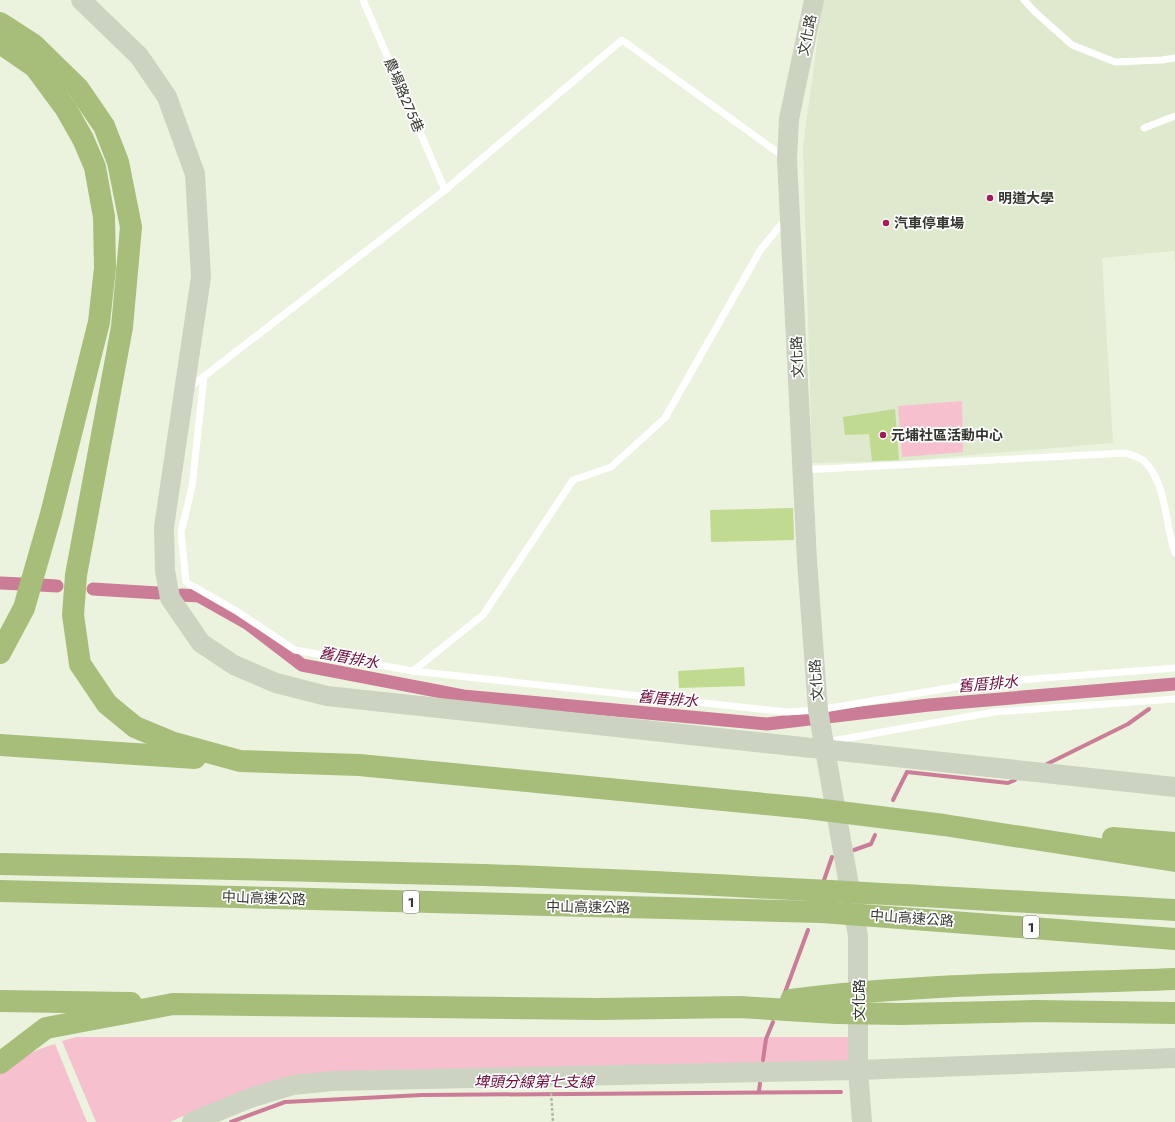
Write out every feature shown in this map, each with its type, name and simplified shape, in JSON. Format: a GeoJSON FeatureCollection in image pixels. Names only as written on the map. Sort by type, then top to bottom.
{"type":"FeatureCollection","features":[{"type":"Feature","properties":{"kind":"highway"},"geometry":{"type":"LineString","coordinates":[[0,23],[34,45],[78,88],[104,126],[118,162],[131,227],[122,327],[76,575],[73,615],[80,664],[107,704],[135,727],[171,742],[240,761]]}},
{"type":"Feature","properties":{"kind":"highway"},"geometry":{"type":"LineString","coordinates":[[0,43],[35,67],[66,109],[84,139],[95,167],[104,217],[105,268],[99,322],[51,514],[24,608],[0,653]]}},
{"type":"Feature","properties":{"kind":"highway"},"geometry":{"type":"LineString","coordinates":[[0,745],[240,761],[359,765],[807,808],[944,825],[1175,861]]}},
{"type":"Feature","properties":{"kind":"highway"},"geometry":{"type":"LineString","coordinates":[[944,825],[1175,843]]}},
{"type":"Feature","properties":{"kind":"highway","name":"中山高速公路"},"geometry":{"type":"LineString","coordinates":[[0,864],[484,875],[816,889],[889,906],[1175,939]]}},
{"type":"Feature","properties":{"kind":"highway","name":"中山高速公路"},"geometry":{"type":"LineString","coordinates":[[0,891],[822,912],[889,906],[1175,910]]}},
{"type":"Feature","properties":{"kind":"highway"},"geometry":{"type":"LineString","coordinates":[[835,1004],[885,990],[989,984],[1175,979]]}},
{"type":"Feature","properties":{"kind":"highway"},"geometry":{"type":"LineString","coordinates":[[0,1001],[590,1009],[835,1004],[900,1014],[1036,1011],[1175,1013]]}},
{"type":"Feature","properties":{"kind":"highway"},"geometry":{"type":"LineString","coordinates":[[0,1063],[20,1046],[46,1028],[173,1004]]}},
{"type":"Feature","properties":{"kind":"street"},"geometry":{"type":"LineString","coordinates":[[81,0],[139,56],[167,97],[195,174],[201,277],[164,527],[165,571],[170,598],[201,643],[234,665],[276,683],[327,696],[823,743],[1175,787]]}},
{"type":"Feature","properties":{"kind":"street","name":"文化路"},"geometry":{"type":"LineString","coordinates":[[814,0],[789,119],[787,159],[803,470],[818,712],[858,936],[858,1070],[862,1122]]}},
{"type":"Feature","properties":{"kind":"street"},"geometry":{"type":"LineString","coordinates":[[192,1122],[250,1098],[293,1085],[332,1081],[858,1070],[1175,1058]]}},
{"type":"Feature","properties":{"kind":"lane","name":"農場路275巷"},"geometry":{"type":"LineString","coordinates":[[363,0],[445,190]]}},
{"type":"Feature","properties":{"kind":"lane"},"geometry":{"type":"LineString","coordinates":[[1024,0],[1072,45],[1115,62],[1175,58]]}},
{"type":"Feature","properties":{"kind":"lane"},"geometry":{"type":"LineString","coordinates":[[1032,0],[1034,11]]}},
{"type":"Feature","properties":{"kind":"lane"},"geometry":{"type":"LineString","coordinates":[[183,392],[445,190],[622,40],[787,159]]}},
{"type":"Feature","properties":{"kind":"lane"},"geometry":{"type":"LineString","coordinates":[[1144,128],[1175,116]]}},
{"type":"Feature","properties":{"kind":"lane"},"geometry":{"type":"LineString","coordinates":[[413,671],[483,615],[573,480],[611,466],[665,418],[761,249],[790,214]]}},
{"type":"Feature","properties":{"kind":"lane"},"geometry":{"type":"LineString","coordinates":[[204,376],[192,487],[182,532],[186,582],[238,612],[295,650],[413,671],[787,712],[818,712],[979,683],[1175,668]]}},
{"type":"Feature","properties":{"kind":"lane"},"geometry":{"type":"LineString","coordinates":[[803,470],[1126,453],[1145,461],[1156,478],[1164,502],[1170,541],[1175,553]]}},
{"type":"Feature","properties":{"kind":"lane"},"geometry":{"type":"LineString","coordinates":[[823,743],[994,712],[1175,699]]}},
{"type":"Feature","properties":{"kind":"path"},"geometry":{"type":"LineString","coordinates":[[551,1100],[553,1122]]}},
{"type":"Feature","properties":{"kind":"shaded area","name":"明道大學"},"geometry":{"type":"Polygon","coordinates":[[[823,0],[1175,0],[1175,262],[1174,251],[1102,258],[1113,443],[899,461],[812,463],[803,146],[823,0]]]}},
{"type":"Feature","properties":{"kind":"shaded area"},"geometry":{"type":"Polygon","coordinates":[[[962,401],[963,452],[902,457],[898,406],[962,401]]]}},
{"type":"Feature","properties":{"kind":"shaded area"},"geometry":{"type":"Polygon","coordinates":[[[76,1037],[850,1037],[851,1063],[574,1071],[373,1070],[310,1076],[190,1113],[170,1122],[96,1122],[62,1041],[76,1037]]]}},
{"type":"Feature","properties":{"kind":"shaded area"},"geometry":{"type":"Polygon","coordinates":[[[55,1044],[87,1122],[0,1122],[0,1074],[12,1064],[26,1056],[55,1044]]]}},
{"type":"Feature","properties":{"kind":"building","name":"元埔社區活動中心"},"geometry":{"type":"Polygon","coordinates":[[[895,409],[899,460],[872,461],[869,434],[845,435],[843,417],[895,409]]]}},
{"type":"Feature","properties":{"kind":"building"},"geometry":{"type":"Polygon","coordinates":[[[793,508],[794,540],[711,542],[710,510],[793,508]]]}},
{"type":"Feature","properties":{"kind":"building"},"geometry":{"type":"Polygon","coordinates":[[[744,667],[745,686],[679,688],[678,671],[744,667]]]}},
{"type":"Feature","properties":{"kind":"waterway","name":"舊厝排水"},"geometry":{"type":"LineString","coordinates":[[0,583],[22,584]]}},
{"type":"Feature","properties":{"kind":"waterway","name":"舊厝排水"},"geometry":{"type":"LineString","coordinates":[[40,585],[57,586]]}},
{"type":"Feature","properties":{"kind":"waterway","name":"舊厝排水"},"geometry":{"type":"LineString","coordinates":[[93,589],[158,593]]}},
{"type":"Feature","properties":{"kind":"waterway","name":"舊厝排水"},"geometry":{"type":"LineString","coordinates":[[181,595],[199,596],[247,623],[302,665],[463,696],[767,724],[929,705],[1175,684]]}},
{"type":"Feature","properties":{"kind":"waterway"},"geometry":{"type":"LineString","coordinates":[[1047,764],[1128,724],[1149,709]]}},
{"type":"Feature","properties":{"kind":"waterway"},"geometry":{"type":"LineString","coordinates":[[893,800],[907,772],[1008,783],[1015,780]]}},
{"type":"Feature","properties":{"kind":"waterway"},"geometry":{"type":"LineString","coordinates":[[854,850],[871,844],[875,835]]}},
{"type":"Feature","properties":{"kind":"waterway"},"geometry":{"type":"LineString","coordinates":[[823,883],[832,857]]}},
{"type":"Feature","properties":{"kind":"waterway"},"geometry":{"type":"LineString","coordinates":[[784,995],[808,930]]}},
{"type":"Feature","properties":{"kind":"waterway"},"geometry":{"type":"LineString","coordinates":[[763,1060],[766,1039],[773,1022]]}},
{"type":"Feature","properties":{"kind":"waterway"},"geometry":{"type":"LineString","coordinates":[[759,1091],[760,1083]]}},
{"type":"Feature","properties":{"kind":"waterway","name":"埤頭分線第七支線"},"geometry":{"type":"LineString","coordinates":[[231,1122],[285,1102],[422,1095],[841,1092]]}},
{"type":"Feature","properties":{"kind":"place","name":"明道大學"},"geometry":{"type":"Point","coordinates":[990,198]}},
{"type":"Feature","properties":{"kind":"place","name":"汽車停車場"},"geometry":{"type":"Point","coordinates":[886,223]}},
{"type":"Feature","properties":{"kind":"place","name":"元埔社區活動中心"},"geometry":{"type":"Point","coordinates":[883,435]}}]}
